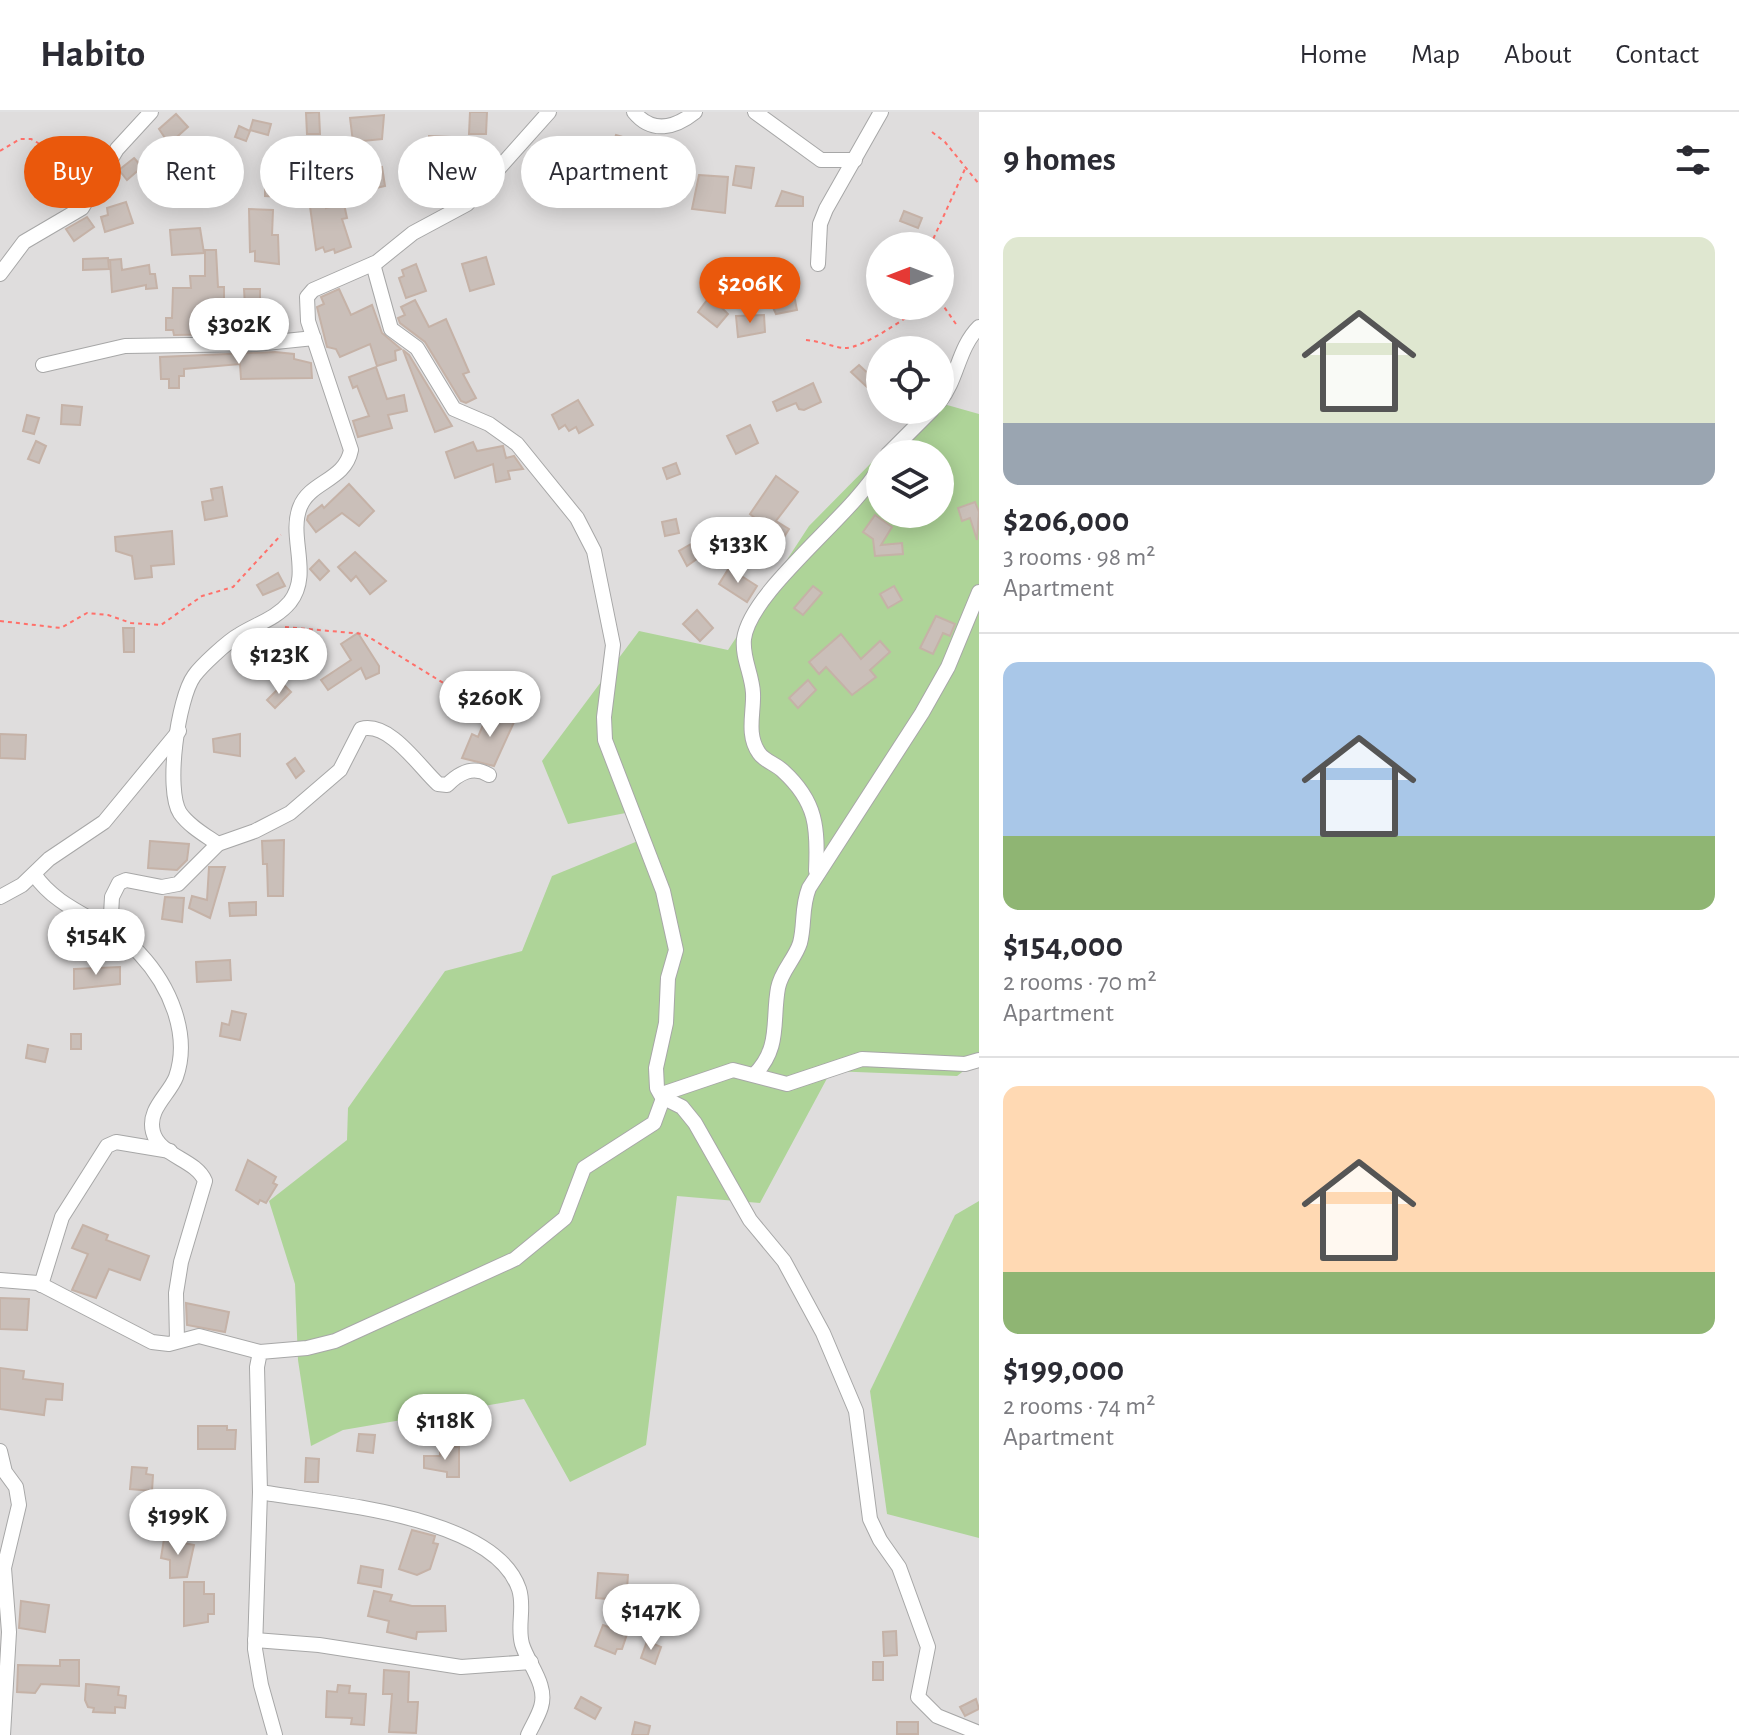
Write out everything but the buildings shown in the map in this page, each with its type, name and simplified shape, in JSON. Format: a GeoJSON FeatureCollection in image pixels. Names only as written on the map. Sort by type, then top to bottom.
{"type":"FeatureCollection","features":[{"type":"Feature","properties":{"kind":"street"},"geometry":{"type":"LineString","coordinates":[[0,274],[24,242],[82,208],[117,149],[151,112]]}},
{"type":"Feature","properties":{"kind":"street"},"geometry":{"type":"LineString","coordinates":[[218,844],[191,825],[177,806],[173,778],[179,731],[194,675],[238,635],[260,625],[281,610],[295,591],[300,563],[297,517],[302,502],[346,467],[351,450],[314,338],[305,304],[309,293],[373,264],[413,233],[467,204],[549,112]]}},
{"type":"Feature","properties":{"kind":"street"},"geometry":{"type":"LineString","coordinates":[[634,112],[642,121],[655,127],[671,127],[695,112]]}},
{"type":"Feature","properties":{"kind":"street"},"geometry":{"type":"LineString","coordinates":[[755,112],[821,160],[855,160]]}},
{"type":"Feature","properties":{"kind":"street"},"geometry":{"type":"LineString","coordinates":[[818,264],[820,224],[881,112]]}},
{"type":"Feature","properties":{"kind":"street"},"geometry":{"type":"LineString","coordinates":[[373,264],[391,329],[417,348],[454,409],[489,424],[517,444],[577,518],[594,551],[613,645],[604,717],[605,740],[663,891],[676,950],[668,978],[666,1023],[656,1068],[657,1088],[662,1097],[682,1107],[695,1123],[750,1220],[784,1261],[813,1312],[856,1411],[870,1519],[899,1567],[928,1647],[918,1697],[937,1716],[979,1733]]}},
{"type":"Feature","properties":{"kind":"street"},"geometry":{"type":"LineString","coordinates":[[954,377],[966,343],[979,327]]}},
{"type":"Feature","properties":{"kind":"street"},"geometry":{"type":"LineString","coordinates":[[43,365],[125,346],[256,344],[314,338]]}},
{"type":"Feature","properties":{"kind":"street"},"geometry":{"type":"LineString","coordinates":[[902,440],[918,424]]}},
{"type":"Feature","properties":{"kind":"street"},"geometry":{"type":"LineString","coordinates":[[816,875],[818,827],[813,812],[796,785],[762,757],[754,743],[752,682],[744,642],[751,615],[866,485]]}},
{"type":"Feature","properties":{"kind":"street"},"geometry":{"type":"LineString","coordinates":[[754,1075],[768,1058],[775,1040],[779,983],[799,943],[802,904],[816,875],[922,713],[948,667],[979,592]]}},
{"type":"Feature","properties":{"kind":"street"},"geometry":{"type":"LineString","coordinates":[[110,932],[112,897],[119,883],[132,881],[162,887],[178,884],[218,844],[290,813],[340,770],[355,734],[366,727],[417,758],[438,784],[447,785],[460,774],[477,770],[489,775]]}},
{"type":"Feature","properties":{"kind":"street"},"geometry":{"type":"LineString","coordinates":[[0,897],[104,822],[179,731]]}},
{"type":"Feature","properties":{"kind":"street"},"geometry":{"type":"LineString","coordinates":[[34,874],[56,900],[140,954],[177,1010],[176,1077],[153,1120],[156,1137],[200,1172],[205,1181],[181,1262],[176,1293],[177,1341]]}},
{"type":"Feature","properties":{"kind":"street"},"geometry":{"type":"LineString","coordinates":[[0,1280],[41,1285],[152,1342],[199,1336],[260,1352],[307,1348],[335,1341],[515,1259],[565,1218],[584,1168],[654,1123],[662,1097],[676,1087],[733,1070],[787,1084],[862,1059],[965,1064],[979,1060]]}},
{"type":"Feature","properties":{"kind":"street"},"geometry":{"type":"LineString","coordinates":[[41,1285],[62,1217],[107,1146],[116,1142],[170,1151]]}},
{"type":"Feature","properties":{"kind":"street"},"geometry":{"type":"LineString","coordinates":[[260,1352],[257,1422],[260,1492],[255,1640],[259,1677],[275,1735]]}},
{"type":"Feature","properties":{"kind":"street"},"geometry":{"type":"LineString","coordinates":[[0,1451],[5,1472],[16,1487],[19,1505],[4,1568],[9,1632],[3,1735]]}},
{"type":"Feature","properties":{"kind":"street"},"geometry":{"type":"LineString","coordinates":[[260,1492],[432,1524],[482,1544],[506,1566],[519,1589],[522,1642],[542,1701],[528,1735]]}},
{"type":"Feature","properties":{"kind":"street"},"geometry":{"type":"LineString","coordinates":[[255,1640],[319,1645],[461,1667],[482,1668],[531,1662]]}},
{"type":"Feature","properties":{"kind":"path"},"geometry":{"type":"LineString","coordinates":[[932,132],[945,142],[979,184]]}},
{"type":"Feature","properties":{"kind":"path"},"geometry":{"type":"LineString","coordinates":[[0,151],[24,139]]}},
{"type":"Feature","properties":{"kind":"path"},"geometry":{"type":"LineString","coordinates":[[936,232],[965,169]]}},
{"type":"Feature","properties":{"kind":"path"},"geometry":{"type":"LineString","coordinates":[[806,340],[824,341],[841,348],[859,347],[902,320]]}},
{"type":"Feature","properties":{"kind":"path"},"geometry":{"type":"LineString","coordinates":[[951,320],[966,343]]}},
{"type":"Feature","properties":{"kind":"path"},"geometry":{"type":"LineString","coordinates":[[0,621],[61,628],[87,613],[108,615],[131,623],[161,625],[202,596],[233,587],[297,517]]}},
{"type":"Feature","properties":{"kind":"path"},"geometry":{"type":"LineString","coordinates":[[260,625],[364,634],[479,705],[493,709]]}},
{"type":"Feature","properties":{"kind":"shaded area"},"geometry":{"type":"Polygon","coordinates":[[[0,112],[979,112],[979,1735],[0,1735],[0,112]]]}},
{"type":"Feature","properties":{"kind":"green space"},"geometry":{"type":"Polygon","coordinates":[[[954,407],[979,414],[979,1059],[957,1076],[831,1071],[760,1203],[677,1196],[646,1445],[570,1482],[524,1399],[343,1430],[311,1446],[298,1360],[295,1284],[269,1201],[347,1140],[348,1108],[445,971],[522,951],[552,876],[638,841],[631,812],[568,824],[542,761],[639,631],[728,650],[809,526],[866,468],[866,528],[954,528],[954,440],[894,440],[910,424],[954,424],[954,407]]]}},
{"type":"Feature","properties":{"kind":"green space"},"geometry":{"type":"Polygon","coordinates":[[[979,1201],[979,1538],[887,1514],[870,1391],[955,1215],[979,1201]]]}}]}
